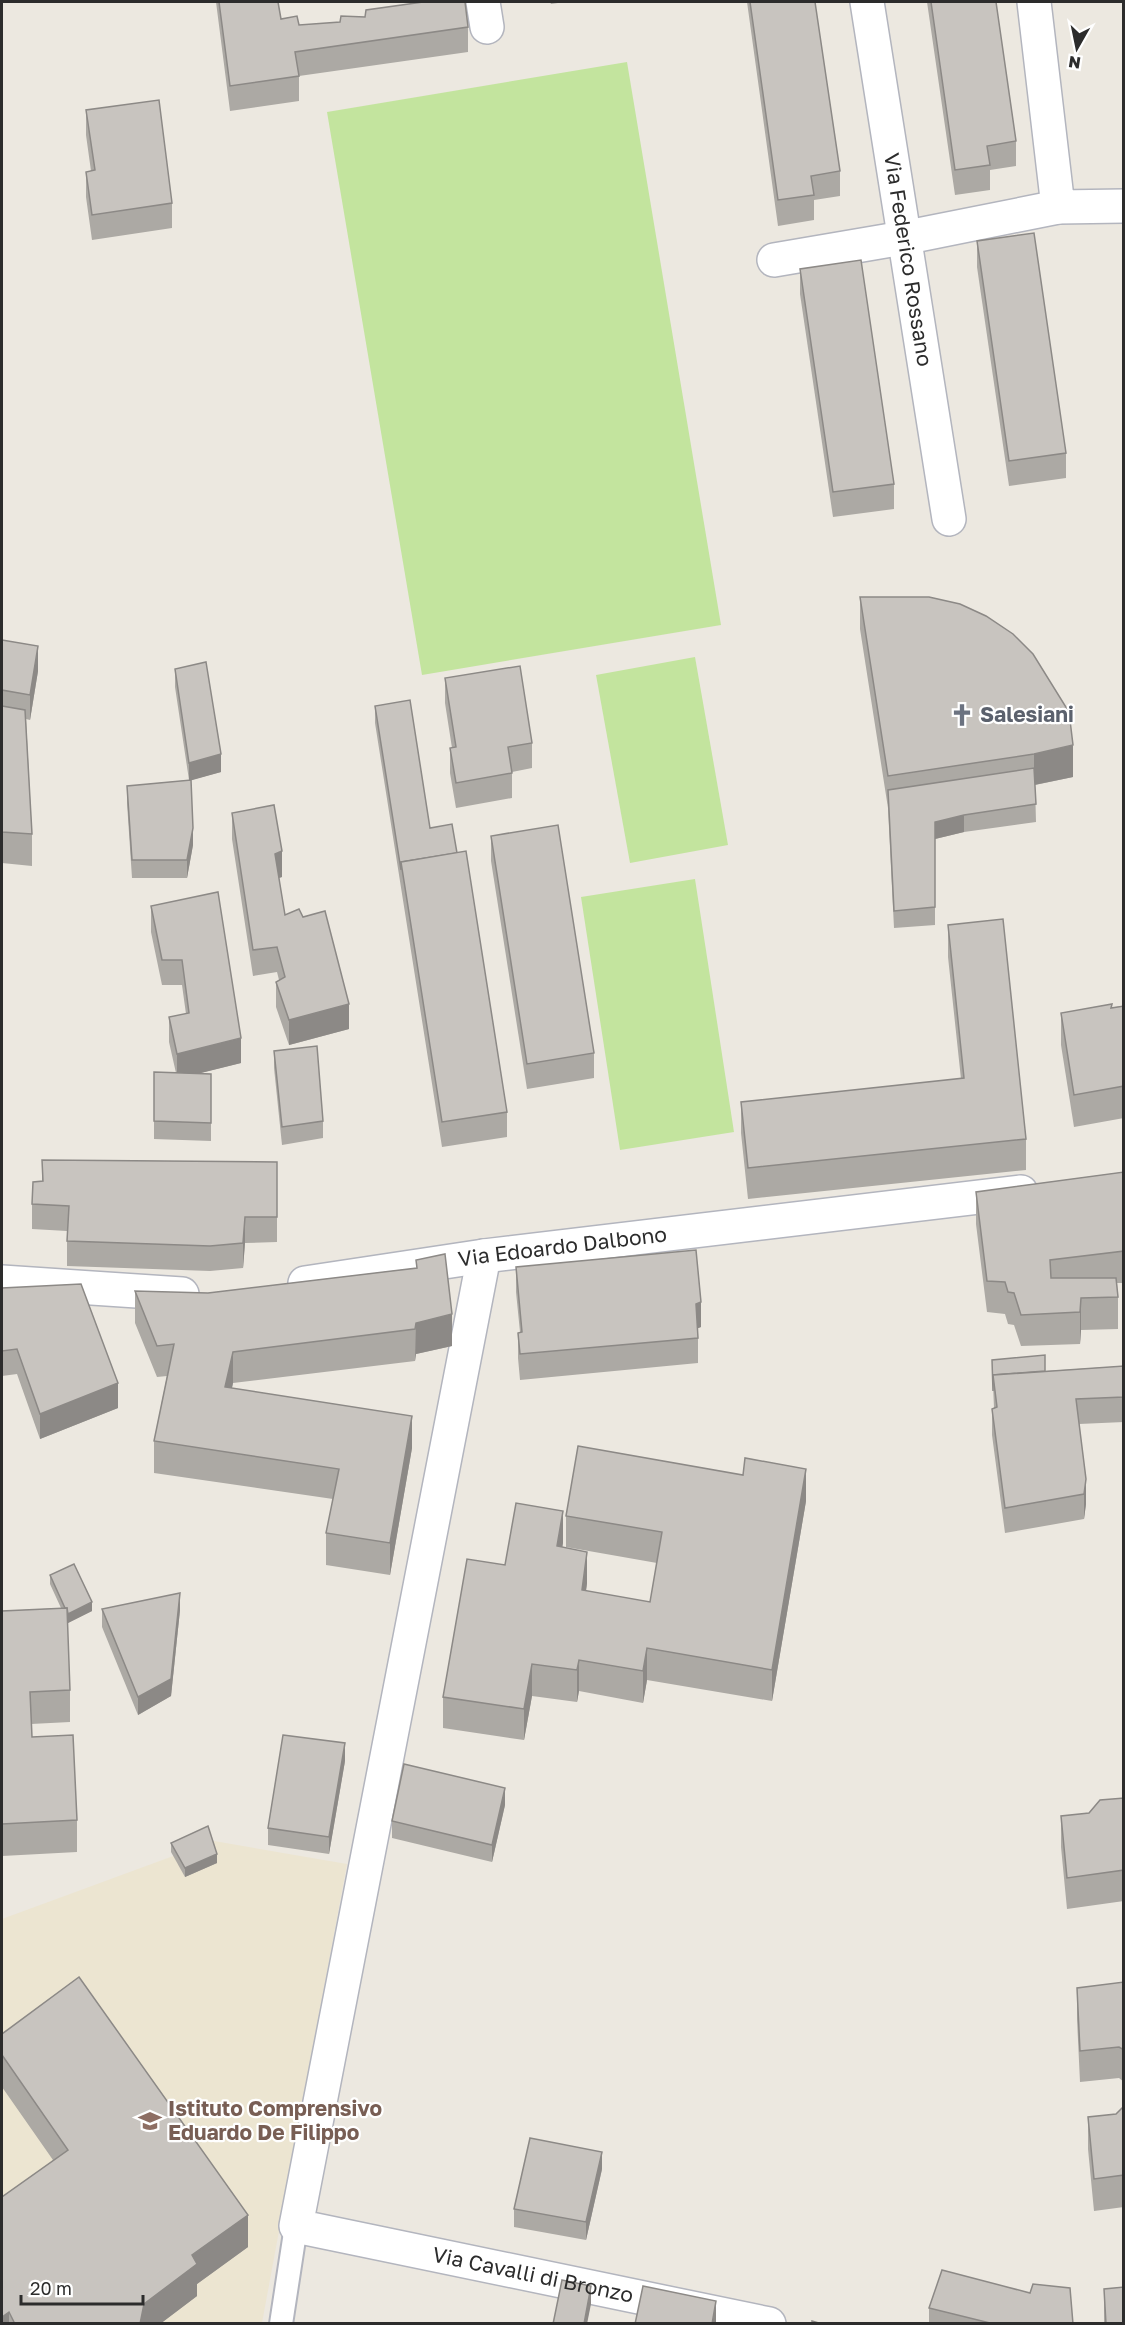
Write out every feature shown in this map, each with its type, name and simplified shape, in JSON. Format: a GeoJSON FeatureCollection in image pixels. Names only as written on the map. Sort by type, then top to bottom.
{"type":"FeatureCollection","features":[{"type":"Feature","properties":{"kind":"street","name":"Via Federico Rossano"},"geometry":{"type":"LineString","coordinates":[[867,2],[949,519]]}},
{"type":"Feature","properties":{"kind":"street"},"geometry":{"type":"LineString","coordinates":[[1034,2],[1058,207]]}},
{"type":"Feature","properties":{"kind":"street"},"geometry":{"type":"LineString","coordinates":[[774,260],[903,238],[1058,207],[1124,206]]}},
{"type":"Feature","properties":{"kind":"street","name":"Via Edoardo Dalbono"},"geometry":{"type":"LineString","coordinates":[[273,1288],[484,1256],[1052,1188]]}},
{"type":"Feature","properties":{"kind":"street"},"geometry":{"type":"LineString","coordinates":[[296,2226],[484,1256]]}},
{"type":"Feature","properties":{"kind":"street"},"geometry":{"type":"LineString","coordinates":[[2,1282],[214,1296]]}},
{"type":"Feature","properties":{"kind":"street","name":"Via Cavalli di Bronzo"},"geometry":{"type":"LineString","coordinates":[[296,2226],[769,2324]]}},
{"type":"Feature","properties":{"kind":"lane"},"geometry":{"type":"LineString","coordinates":[[281,2324],[296,2226]]}},
{"type":"Feature","properties":{"kind":"shaded area","name":"Istituto Comprensivo Eduardo De Filippo"},"geometry":{"type":"Polygon","coordinates":[[[214,1841],[347,1864],[262,2323],[2,2324],[2,1919],[214,1841]]]}},
{"type":"Feature","properties":{"kind":"green space"},"geometry":{"type":"Polygon","coordinates":[[[627,62],[721,625],[422,675],[327,112],[627,62]]]}},
{"type":"Feature","properties":{"kind":"green space"},"geometry":{"type":"Polygon","coordinates":[[[695,657],[728,845],[630,863],[596,675],[695,657]]]}},
{"type":"Feature","properties":{"kind":"green space"},"geometry":{"type":"Polygon","coordinates":[[[695,879],[734,1132],[620,1150],[581,897],[695,879]]]}},
{"type":"Feature","properties":{"kind":"building"},"geometry":{"type":"Polygon","coordinates":[[[219,2],[278,2],[281,19],[297,16],[299,25],[340,22],[341,16],[365,17],[366,10],[423,2],[465,2],[468,27],[295,52],[299,76],[230,86],[219,2]]]}},
{"type":"Feature","properties":{"kind":"building"},"geometry":{"type":"Polygon","coordinates":[[[750,2],[815,2],[840,171],[811,176],[814,195],[778,200],[750,2]]]}},
{"type":"Feature","properties":{"kind":"building"},"geometry":{"type":"Polygon","coordinates":[[[931,2],[996,2],[1016,141],[987,146],[990,165],[955,170],[931,2]]]}},
{"type":"Feature","properties":{"kind":"building"},"geometry":{"type":"Polygon","coordinates":[[[159,100],[172,203],[92,215],[86,172],[95,170],[86,110],[159,100]]]}},
{"type":"Feature","properties":{"kind":"building"},"geometry":{"type":"Polygon","coordinates":[[[1034,233],[1066,453],[1009,461],[977,241],[1034,233]]]}},
{"type":"Feature","properties":{"kind":"building"},"geometry":{"type":"Polygon","coordinates":[[[861,260],[894,484],[833,492],[800,269],[861,260]]]}},
{"type":"Feature","properties":{"kind":"building","name":"Salesiani"},"geometry":{"type":"Polygon","coordinates":[[[860,597],[929,597],[960,604],[986,616],[1013,634],[1033,654],[1069,712],[1073,745],[1034,754],[888,776],[860,597]]]}},
{"type":"Feature","properties":{"kind":"building"},"geometry":{"type":"Polygon","coordinates":[[[2,640],[38,646],[30,695],[2,690],[2,640]]]}},
{"type":"Feature","properties":{"kind":"building"},"geometry":{"type":"Polygon","coordinates":[[[206,662],[221,754],[189,763],[175,669],[206,662]]]}},
{"type":"Feature","properties":{"kind":"building"},"geometry":{"type":"Polygon","coordinates":[[[520,666],[532,743],[508,747],[512,773],[456,783],[450,748],[456,747],[445,678],[520,666]]]}},
{"type":"Feature","properties":{"kind":"building"},"geometry":{"type":"Polygon","coordinates":[[[410,700],[430,828],[452,824],[457,853],[401,862],[401,870],[375,706],[410,700]]]}},
{"type":"Feature","properties":{"kind":"building"},"geometry":{"type":"Polygon","coordinates":[[[2,706],[25,710],[32,834],[2,832],[2,706]]]}},
{"type":"Feature","properties":{"kind":"building"},"geometry":{"type":"Polygon","coordinates":[[[1034,768],[1036,804],[964,815],[935,822],[935,907],[894,911],[888,790],[1034,768]]]}},
{"type":"Feature","properties":{"kind":"building"},"geometry":{"type":"Polygon","coordinates":[[[191,780],[193,828],[187,860],[132,860],[127,786],[191,780]]]}},
{"type":"Feature","properties":{"kind":"building"},"geometry":{"type":"Polygon","coordinates":[[[274,805],[282,851],[275,854],[285,915],[299,909],[303,917],[325,911],[349,1004],[289,1020],[276,982],[285,977],[277,947],[253,950],[232,813],[274,805]]]}},
{"type":"Feature","properties":{"kind":"building"},"geometry":{"type":"Polygon","coordinates":[[[558,825],[594,1053],[527,1064],[491,836],[558,825]]]}},
{"type":"Feature","properties":{"kind":"building"},"geometry":{"type":"Polygon","coordinates":[[[466,851],[507,1112],[442,1122],[401,862],[466,851]]]}},
{"type":"Feature","properties":{"kind":"building"},"geometry":{"type":"Polygon","coordinates":[[[218,892],[241,1038],[177,1054],[169,1017],[189,1013],[182,960],[162,960],[151,906],[218,892]]]}},
{"type":"Feature","properties":{"kind":"building"},"geometry":{"type":"Polygon","coordinates":[[[1003,919],[1026,1139],[748,1168],[741,1102],[964,1078],[948,925],[1003,919]]]}},
{"type":"Feature","properties":{"kind":"building"},"geometry":{"type":"Polygon","coordinates":[[[1112,1004],[1111,1008],[1124,1006],[1124,1086],[1074,1095],[1061,1013],[1112,1004]]]}},
{"type":"Feature","properties":{"kind":"building"},"geometry":{"type":"Polygon","coordinates":[[[317,1046],[323,1121],[282,1127],[274,1051],[317,1046]]]}},
{"type":"Feature","properties":{"kind":"building"},"geometry":{"type":"Polygon","coordinates":[[[154,1072],[211,1074],[211,1123],[154,1121],[154,1072]]]}},
{"type":"Feature","properties":{"kind":"building"},"geometry":{"type":"Polygon","coordinates":[[[42,1160],[277,1162],[277,1217],[245,1217],[243,1243],[210,1246],[67,1241],[69,1206],[32,1204],[33,1182],[43,1181],[42,1160]]]}},
{"type":"Feature","properties":{"kind":"building"},"geometry":{"type":"Polygon","coordinates":[[[1124,1172],[1124,1251],[1050,1260],[1051,1278],[1116,1278],[1118,1297],[1081,1298],[1080,1312],[1021,1315],[1014,1293],[1008,1292],[1005,1282],[987,1281],[976,1192],[1124,1172]]]}},
{"type":"Feature","properties":{"kind":"building"},"geometry":{"type":"Polygon","coordinates":[[[696,1250],[701,1302],[696,1304],[698,1338],[520,1354],[518,1333],[522,1332],[516,1267],[696,1250]]]}},
{"type":"Feature","properties":{"kind":"building"},"geometry":{"type":"Polygon","coordinates":[[[445,1254],[452,1314],[416,1323],[415,1329],[233,1352],[225,1387],[412,1416],[390,1543],[326,1533],[339,1469],[154,1441],[174,1344],[157,1346],[135,1291],[208,1293],[417,1268],[416,1260],[445,1254]]]}},
{"type":"Feature","properties":{"kind":"building"},"geometry":{"type":"Polygon","coordinates":[[[81,1284],[118,1383],[40,1414],[17,1349],[2,1351],[2,1288],[81,1284]]]}},
{"type":"Feature","properties":{"kind":"building"},"geometry":{"type":"Polygon","coordinates":[[[1045,1355],[1045,1371],[993,1375],[993,1391],[992,1360],[1045,1355]]]}},
{"type":"Feature","properties":{"kind":"building"},"geometry":{"type":"Polygon","coordinates":[[[1124,1366],[1124,1397],[1076,1399],[1086,1479],[1084,1494],[1005,1508],[992,1409],[997,1407],[993,1375],[1124,1366]]]}},
{"type":"Feature","properties":{"kind":"building"},"geometry":{"type":"Polygon","coordinates":[[[578,1446],[743,1475],[745,1458],[806,1469],[772,1670],[647,1648],[643,1671],[579,1660],[577,1670],[532,1664],[524,1709],[443,1697],[467,1559],[505,1565],[516,1503],[563,1511],[557,1546],[587,1552],[582,1590],[650,1602],[662,1532],[566,1516],[578,1446]]]}},
{"type":"Feature","properties":{"kind":"building"},"geometry":{"type":"Polygon","coordinates":[[[74,1564],[92,1602],[68,1614],[50,1575],[74,1564]]]}},
{"type":"Feature","properties":{"kind":"building"},"geometry":{"type":"Polygon","coordinates":[[[180,1593],[171,1679],[138,1697],[102,1609],[180,1593]]]}},
{"type":"Feature","properties":{"kind":"building"},"geometry":{"type":"Polygon","coordinates":[[[67,1608],[70,1690],[30,1692],[32,1737],[73,1735],[77,1820],[2,1824],[2,1611],[67,1608]]]}},
{"type":"Feature","properties":{"kind":"building"},"geometry":{"type":"Polygon","coordinates":[[[283,1735],[345,1743],[329,1837],[268,1828],[283,1735]]]}},
{"type":"Feature","properties":{"kind":"building"},"geometry":{"type":"Polygon","coordinates":[[[404,1764],[505,1788],[492,1845],[392,1821],[404,1764]]]}},
{"type":"Feature","properties":{"kind":"building"},"geometry":{"type":"Polygon","coordinates":[[[1124,1798],[1124,1870],[1067,1878],[1061,1816],[1089,1813],[1100,1800],[1124,1798]]]}},
{"type":"Feature","properties":{"kind":"building"},"geometry":{"type":"Polygon","coordinates":[[[208,1826],[217,1854],[185,1868],[171,1843],[208,1826]]]}},
{"type":"Feature","properties":{"kind":"building"},"geometry":{"type":"Polygon","coordinates":[[[79,1977],[248,2215],[192,2255],[197,2264],[144,2304],[140,2324],[15,2324],[9,2312],[2,2317],[2,2197],[68,2150],[2,2055],[2,2034],[79,1977]]]}},
{"type":"Feature","properties":{"kind":"building"},"geometry":{"type":"Polygon","coordinates":[[[1124,1982],[1124,2050],[1119,2047],[1080,2051],[1077,1988],[1124,1982]]]}},
{"type":"Feature","properties":{"kind":"building"},"geometry":{"type":"Polygon","coordinates":[[[1124,2106],[1124,2175],[1094,2179],[1088,2117],[1116,2114],[1124,2106]]]}},
{"type":"Feature","properties":{"kind":"building"},"geometry":{"type":"Polygon","coordinates":[[[530,2138],[602,2152],[586,2222],[514,2209],[530,2138]]]}},
{"type":"Feature","properties":{"kind":"building"},"geometry":{"type":"Polygon","coordinates":[[[942,2270],[1030,2293],[1033,2284],[1070,2288],[1073,2324],[994,2324],[929,2308],[942,2270]]]}},
{"type":"Feature","properties":{"kind":"building"},"geometry":{"type":"Polygon","coordinates":[[[562,2280],[591,2286],[584,2324],[553,2324],[562,2280]]]}},
{"type":"Feature","properties":{"kind":"building"},"geometry":{"type":"Polygon","coordinates":[[[643,2286],[716,2301],[712,2324],[635,2324],[643,2286]]]}},
{"type":"Feature","properties":{"kind":"building"},"geometry":{"type":"Polygon","coordinates":[[[1124,2287],[1124,2324],[1106,2324],[1104,2289],[1124,2287]]]}},
{"type":"Feature","properties":{"kind":"place","name":"Salesiani"},"geometry":{"type":"Point","coordinates":[962,715]}},
{"type":"Feature","properties":{"kind":"place","name":"Istituto Comprensivo Eduardo De Filippo"},"geometry":{"type":"Point","coordinates":[150,2121]}}]}
